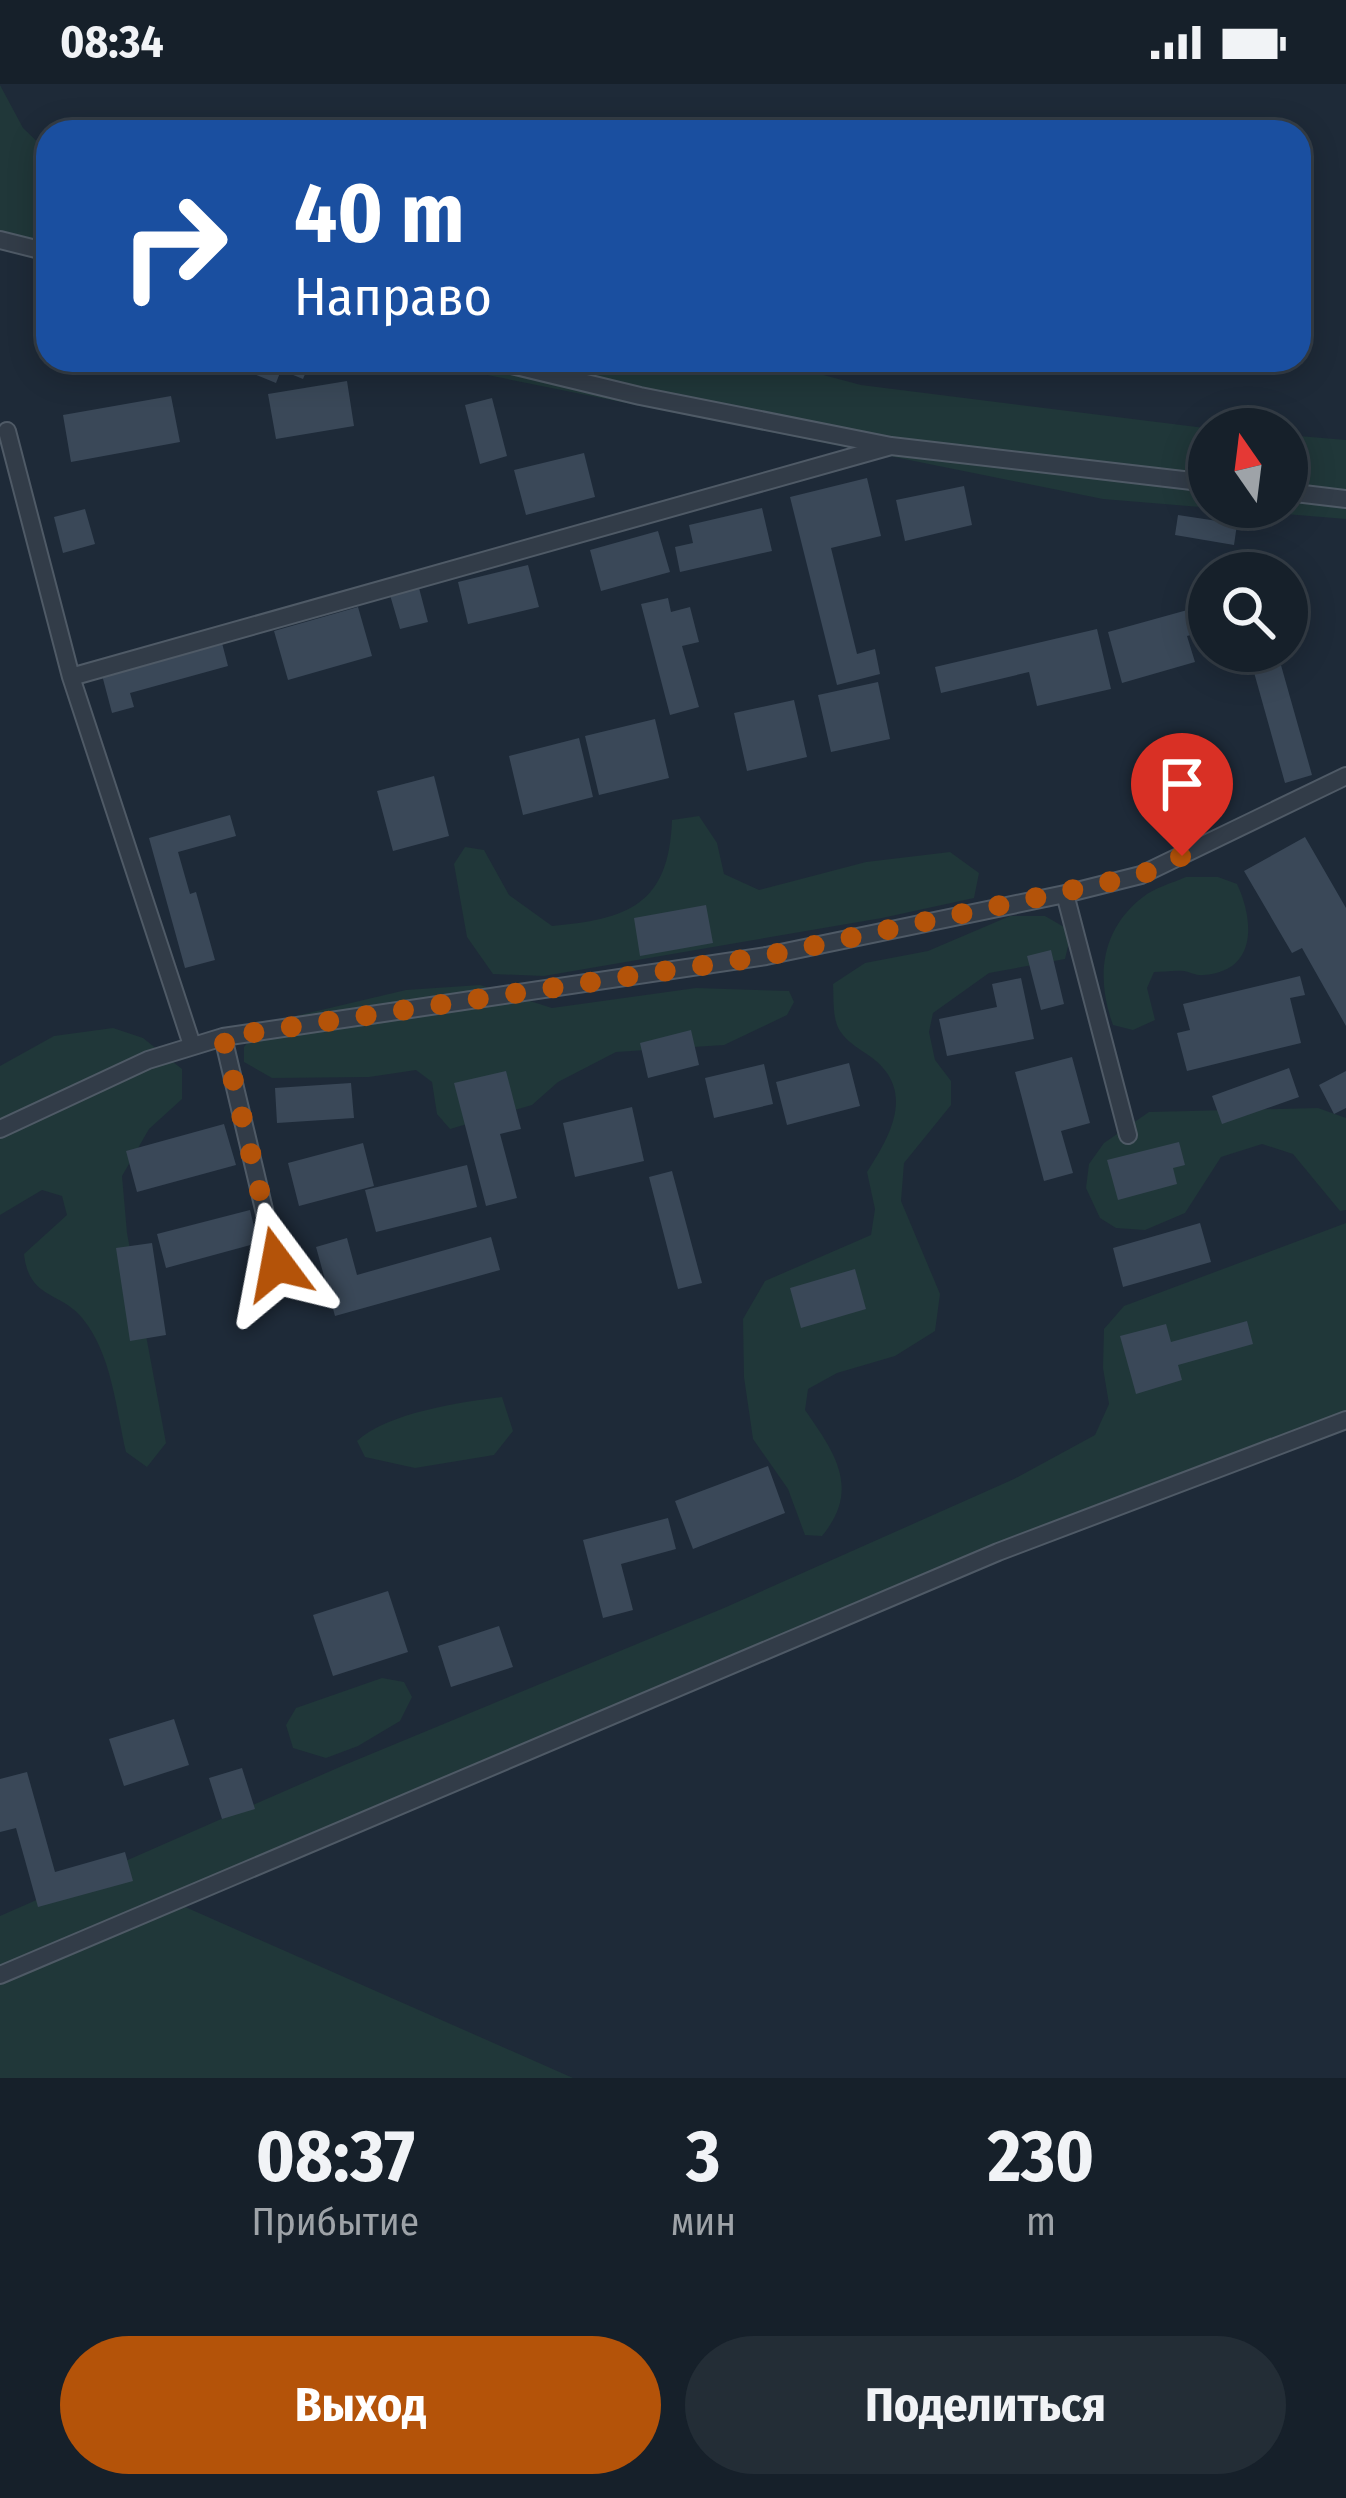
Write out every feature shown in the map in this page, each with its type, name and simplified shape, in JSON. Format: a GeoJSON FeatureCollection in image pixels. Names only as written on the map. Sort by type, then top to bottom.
{"type":"FeatureCollection","features":[{"type":"Feature","properties":{"kind":"lane"},"geometry":{"type":"LineString","coordinates":[[0,240],[36,249]]}},
{"type":"Feature","properties":{"kind":"lane"},"geometry":{"type":"LineString","coordinates":[[541,372],[891,446],[1188,481]]}},
{"type":"Feature","properties":{"kind":"lane"},"geometry":{"type":"LineString","coordinates":[[7,431],[71,677],[192,1045]]}},
{"type":"Feature","properties":{"kind":"lane"},"geometry":{"type":"LineString","coordinates":[[71,677],[891,446]]}},
{"type":"Feature","properties":{"kind":"lane"},"geometry":{"type":"LineString","coordinates":[[1308,494],[1346,499]]}},
{"type":"Feature","properties":{"kind":"lane"},"geometry":{"type":"LineString","coordinates":[[0,1129],[130,1068],[223,1037],[766,956],[1141,875],[1346,776]]}},
{"type":"Feature","properties":{"kind":"lane"},"geometry":{"type":"LineString","coordinates":[[1065,894],[1128,1135]]}},
{"type":"Feature","properties":{"kind":"lane"},"geometry":{"type":"LineString","coordinates":[[223,1037],[277,1264]]}},
{"type":"Feature","properties":{"kind":"lane"},"geometry":{"type":"LineString","coordinates":[[0,1976],[998,1552],[1346,1420]]}},
{"type":"Feature","properties":{"kind":"green space"},"geometry":{"type":"Polygon","coordinates":[[[0,85],[23,128],[36,140],[36,250],[0,246],[0,85]]]}},
{"type":"Feature","properties":{"kind":"green space"},"geometry":{"type":"Polygon","coordinates":[[[473,372],[812,372],[861,385],[1188,426],[1188,506],[1103,499],[473,372]]]}},
{"type":"Feature","properties":{"kind":"green space"},"geometry":{"type":"Polygon","coordinates":[[[1308,437],[1346,440],[1346,519],[1308,516],[1308,437]]]}},
{"type":"Feature","properties":{"kind":"green space"},"geometry":{"type":"Polygon","coordinates":[[[699,816],[717,843],[724,874],[759,890],[866,862],[950,852],[979,873],[974,898],[544,976],[493,974],[467,937],[454,864],[465,847],[484,850],[509,895],[552,926],[579,923],[623,912],[639,902],[663,871],[672,820],[699,816]]]}},
{"type":"Feature","properties":{"kind":"green space"},"geometry":{"type":"Polygon","coordinates":[[[1186,877],[1218,877],[1237,884],[1247,913],[1242,954],[1221,972],[1154,972],[1147,988],[1155,1020],[1133,1030],[1113,1025],[1104,990],[1110,940],[1143,897],[1186,877]]]}},
{"type":"Feature","properties":{"kind":"green space"},"geometry":{"type":"Polygon","coordinates":[[[1010,916],[1045,916],[1064,927],[1069,942],[1065,959],[989,973],[933,1013],[929,1032],[935,1060],[951,1081],[951,1105],[904,1163],[901,1201],[940,1294],[935,1331],[895,1356],[837,1373],[808,1389],[805,1410],[834,1456],[842,1487],[834,1519],[822,1536],[805,1535],[788,1489],[753,1439],[744,1377],[743,1319],[765,1281],[871,1235],[875,1209],[867,1172],[893,1121],[895,1094],[883,1068],[840,1031],[833,984],[865,963],[928,951],[1010,916]]]}},
{"type":"Feature","properties":{"kind":"green space"},"geometry":{"type":"Polygon","coordinates":[[[480,985],[552,1008],[696,988],[789,991],[794,1002],[787,1015],[724,1045],[616,1052],[558,1082],[532,1105],[450,1129],[437,1114],[432,1082],[416,1070],[369,1077],[272,1078],[244,1062],[244,1047],[262,1024],[406,990],[480,985]]]}},
{"type":"Feature","properties":{"kind":"green space"},"geometry":{"type":"Polygon","coordinates":[[[113,1028],[143,1038],[182,1069],[182,1099],[149,1129],[122,1176],[127,1233],[166,1443],[147,1467],[126,1452],[112,1383],[93,1333],[74,1310],[39,1287],[27,1269],[24,1254],[67,1215],[62,1196],[42,1190],[0,1215],[0,1066],[54,1036],[113,1028]]]}},
{"type":"Feature","properties":{"kind":"green space"},"geometry":{"type":"Polygon","coordinates":[[[1318,1108],[1346,1118],[1346,1210],[1340,1211],[1293,1154],[1262,1144],[1221,1157],[1185,1213],[1145,1230],[1116,1228],[1100,1218],[1086,1188],[1089,1164],[1104,1143],[1149,1112],[1318,1108]]]}},
{"type":"Feature","properties":{"kind":"green space"},"geometry":{"type":"Polygon","coordinates":[[[1346,1223],[1346,1423],[1001,1558],[183,1906],[573,2078],[0,2078],[0,1916],[342,1766],[724,1608],[1014,1479],[1095,1435],[1109,1404],[1104,1329],[1124,1306],[1346,1223]]]}},
{"type":"Feature","properties":{"kind":"green space"},"geometry":{"type":"Polygon","coordinates":[[[502,1397],[513,1431],[494,1455],[415,1468],[365,1457],[357,1441],[405,1416],[502,1397]]]}},
{"type":"Feature","properties":{"kind":"green space"},"geometry":{"type":"Polygon","coordinates":[[[382,1678],[404,1682],[412,1697],[400,1721],[326,1758],[293,1748],[286,1725],[296,1708],[382,1678]]]}},
{"type":"Feature","properties":{"kind":"building"},"geometry":{"type":"Polygon","coordinates":[[[249,372],[280,372],[276,383],[249,372]]]}},
{"type":"Feature","properties":{"kind":"building"},"geometry":{"type":"Polygon","coordinates":[[[347,381],[354,426],[276,439],[268,394],[347,381]]]}},
{"type":"Feature","properties":{"kind":"building"},"geometry":{"type":"Polygon","coordinates":[[[171,396],[180,442],[71,462],[63,415],[171,396]]]}},
{"type":"Feature","properties":{"kind":"building"},"geometry":{"type":"Polygon","coordinates":[[[492,398],[507,456],[480,464],[465,405],[492,398]]]}},
{"type":"Feature","properties":{"kind":"building"},"geometry":{"type":"Polygon","coordinates":[[[584,453],[595,497],[526,515],[514,470],[584,453]]]}},
{"type":"Feature","properties":{"kind":"building"},"geometry":{"type":"Polygon","coordinates":[[[867,478],[881,536],[831,548],[857,654],[875,649],[880,674],[837,685],[790,497],[867,478]]]}},
{"type":"Feature","properties":{"kind":"building"},"geometry":{"type":"Polygon","coordinates":[[[964,486],[972,525],[905,541],[896,500],[964,486]]]}},
{"type":"Feature","properties":{"kind":"building"},"geometry":{"type":"Polygon","coordinates":[[[762,508],[772,551],[680,572],[675,547],[693,543],[689,525],[762,508]]]}},
{"type":"Feature","properties":{"kind":"building"},"geometry":{"type":"Polygon","coordinates":[[[85,509],[95,544],[63,553],[54,517],[85,509]]]}},
{"type":"Feature","properties":{"kind":"building"},"geometry":{"type":"Polygon","coordinates":[[[1178,515],[1188,517],[1188,528],[1236,528],[1234,545],[1175,535],[1178,515]]]}},
{"type":"Feature","properties":{"kind":"building"},"geometry":{"type":"Polygon","coordinates":[[[658,531],[670,572],[601,591],[590,550],[658,531]]]}},
{"type":"Feature","properties":{"kind":"building"},"geometry":{"type":"Polygon","coordinates":[[[528,565],[539,607],[468,624],[458,582],[528,565]]]}},
{"type":"Feature","properties":{"kind":"building"},"geometry":{"type":"Polygon","coordinates":[[[419,588],[428,622],[400,629],[390,595],[419,588]]]}},
{"type":"Feature","properties":{"kind":"building"},"geometry":{"type":"Polygon","coordinates":[[[668,598],[671,612],[690,607],[699,642],[682,646],[699,707],[670,715],[641,604],[668,598]]]}},
{"type":"Feature","properties":{"kind":"building"},"geometry":{"type":"Polygon","coordinates":[[[358,607],[372,656],[288,680],[274,631],[358,607]]]}},
{"type":"Feature","properties":{"kind":"building"},"geometry":{"type":"Polygon","coordinates":[[[1188,610],[1188,664],[1122,683],[1108,632],[1188,610]]]}},
{"type":"Feature","properties":{"kind":"building"},"geometry":{"type":"Polygon","coordinates":[[[1097,629],[1111,689],[1037,706],[1029,672],[941,693],[935,667],[1097,629]]]}},
{"type":"Feature","properties":{"kind":"building"},"geometry":{"type":"Polygon","coordinates":[[[222,643],[228,666],[130,693],[134,707],[112,713],[102,675],[222,643]]]}},
{"type":"Feature","properties":{"kind":"building"},"geometry":{"type":"Polygon","coordinates":[[[1254,672],[1283,672],[1312,775],[1285,783],[1254,672]]]}},
{"type":"Feature","properties":{"kind":"building"},"geometry":{"type":"Polygon","coordinates":[[[878,682],[890,739],[831,752],[818,695],[878,682]]]}},
{"type":"Feature","properties":{"kind":"building"},"geometry":{"type":"Polygon","coordinates":[[[794,700],[807,757],[747,771],[734,713],[794,700]]]}},
{"type":"Feature","properties":{"kind":"building"},"geometry":{"type":"Polygon","coordinates":[[[655,719],[669,778],[599,795],[585,736],[655,719]]]}},
{"type":"Feature","properties":{"kind":"building"},"geometry":{"type":"Polygon","coordinates":[[[579,738],[593,797],[523,815],[509,756],[579,738]]]}},
{"type":"Feature","properties":{"kind":"building"},"geometry":{"type":"Polygon","coordinates":[[[434,776],[449,836],[393,851],[377,791],[434,776]]]}},
{"type":"Feature","properties":{"kind":"building"},"geometry":{"type":"Polygon","coordinates":[[[230,815],[236,836],[178,852],[190,894],[196,892],[215,960],[185,968],[149,838],[230,815]]]}},
{"type":"Feature","properties":{"kind":"building"},"geometry":{"type":"Polygon","coordinates":[[[1305,837],[1346,908],[1346,1026],[1302,948],[1292,953],[1244,871],[1305,837]]]}},
{"type":"Feature","properties":{"kind":"building"},"geometry":{"type":"Polygon","coordinates":[[[706,905],[713,943],[640,956],[634,918],[706,905]]]}},
{"type":"Feature","properties":{"kind":"building"},"geometry":{"type":"Polygon","coordinates":[[[1051,950],[1064,1004],[1041,1010],[1027,956],[1051,950]]]}},
{"type":"Feature","properties":{"kind":"building"},"geometry":{"type":"Polygon","coordinates":[[[1300,976],[1305,995],[1290,998],[1301,1043],[1187,1071],[1177,1033],[1190,1030],[1183,1004],[1300,976]]]}},
{"type":"Feature","properties":{"kind":"building"},"geometry":{"type":"Polygon","coordinates":[[[1021,978],[1034,1039],[947,1056],[939,1019],[997,1007],[992,984],[1021,978]]]}},
{"type":"Feature","properties":{"kind":"building"},"geometry":{"type":"Polygon","coordinates":[[[691,1030],[699,1065],[648,1078],[640,1043],[691,1030]]]}},
{"type":"Feature","properties":{"kind":"building"},"geometry":{"type":"Polygon","coordinates":[[[1072,1057],[1090,1123],[1061,1131],[1073,1173],[1044,1181],[1015,1072],[1072,1057]]]}},
{"type":"Feature","properties":{"kind":"building"},"geometry":{"type":"Polygon","coordinates":[[[849,1063],[860,1106],[787,1125],[776,1082],[849,1063]]]}},
{"type":"Feature","properties":{"kind":"building"},"geometry":{"type":"Polygon","coordinates":[[[764,1064],[773,1104],[714,1118],[705,1078],[764,1064]]]}},
{"type":"Feature","properties":{"kind":"building"},"geometry":{"type":"Polygon","coordinates":[[[1289,1068],[1299,1097],[1222,1124],[1212,1096],[1289,1068]]]}},
{"type":"Feature","properties":{"kind":"building"},"geometry":{"type":"Polygon","coordinates":[[[506,1071],[521,1129],[500,1134],[517,1198],[486,1206],[454,1083],[506,1071]]]}},
{"type":"Feature","properties":{"kind":"building"},"geometry":{"type":"Polygon","coordinates":[[[1346,1071],[1346,1108],[1334,1114],[1319,1085],[1346,1071]]]}},
{"type":"Feature","properties":{"kind":"building"},"geometry":{"type":"Polygon","coordinates":[[[351,1083],[354,1118],[277,1123],[275,1088],[351,1083]]]}},
{"type":"Feature","properties":{"kind":"building"},"geometry":{"type":"Polygon","coordinates":[[[632,1107],[644,1161],[575,1177],[563,1123],[632,1107]]]}},
{"type":"Feature","properties":{"kind":"building"},"geometry":{"type":"Polygon","coordinates":[[[224,1124],[236,1165],[137,1192],[126,1151],[224,1124]]]}},
{"type":"Feature","properties":{"kind":"building"},"geometry":{"type":"Polygon","coordinates":[[[1179,1142],[1185,1165],[1173,1168],[1177,1184],[1118,1200],[1107,1160],[1179,1142]]]}},
{"type":"Feature","properties":{"kind":"building"},"geometry":{"type":"Polygon","coordinates":[[[363,1143],[374,1186],[299,1206],[288,1163],[363,1143]]]}},
{"type":"Feature","properties":{"kind":"building"},"geometry":{"type":"Polygon","coordinates":[[[467,1165],[477,1207],[376,1232],[365,1190],[467,1165]]]}},
{"type":"Feature","properties":{"kind":"building"},"geometry":{"type":"Polygon","coordinates":[[[672,1171],[702,1283],[678,1289],[649,1177],[672,1171]]]}},
{"type":"Feature","properties":{"kind":"building"},"geometry":{"type":"Polygon","coordinates":[[[250,1210],[258,1243],[166,1268],[157,1234],[250,1210]]]}},
{"type":"Feature","properties":{"kind":"building"},"geometry":{"type":"Polygon","coordinates":[[[1200,1223],[1211,1262],[1123,1287],[1113,1248],[1200,1223]]]}},
{"type":"Feature","properties":{"kind":"building"},"geometry":{"type":"Polygon","coordinates":[[[491,1237],[500,1270],[335,1316],[316,1247],[347,1238],[357,1275],[491,1237]]]}},
{"type":"Feature","properties":{"kind":"building"},"geometry":{"type":"Polygon","coordinates":[[[152,1243],[166,1335],[130,1341],[116,1248],[152,1243]]]}},
{"type":"Feature","properties":{"kind":"building"},"geometry":{"type":"Polygon","coordinates":[[[855,1269],[866,1309],[801,1328],[790,1288],[855,1269]]]}},
{"type":"Feature","properties":{"kind":"building"},"geometry":{"type":"Polygon","coordinates":[[[1247,1321],[1253,1344],[1178,1365],[1182,1380],[1136,1394],[1120,1336],[1166,1324],[1171,1342],[1247,1321]]]}},
{"type":"Feature","properties":{"kind":"building"},"geometry":{"type":"Polygon","coordinates":[[[768,1466],[785,1513],[693,1549],[675,1501],[768,1466]]]}},
{"type":"Feature","properties":{"kind":"building"},"geometry":{"type":"Polygon","coordinates":[[[668,1518],[676,1549],[621,1564],[633,1610],[603,1618],[583,1540],[668,1518]]]}},
{"type":"Feature","properties":{"kind":"building"},"geometry":{"type":"Polygon","coordinates":[[[388,1591],[408,1652],[333,1676],[313,1615],[388,1591]]]}},
{"type":"Feature","properties":{"kind":"building"},"geometry":{"type":"Polygon","coordinates":[[[499,1626],[513,1667],[451,1687],[438,1646],[499,1626]]]}},
{"type":"Feature","properties":{"kind":"building"},"geometry":{"type":"Polygon","coordinates":[[[174,1719],[189,1765],[124,1786],[109,1739],[174,1719]]]}},
{"type":"Feature","properties":{"kind":"building"},"geometry":{"type":"Polygon","coordinates":[[[242,1768],[255,1809],[222,1819],[209,1778],[242,1768]]]}},
{"type":"Feature","properties":{"kind":"building"},"geometry":{"type":"Polygon","coordinates":[[[27,1772],[55,1872],[125,1852],[133,1881],[38,1907],[16,1828],[0,1832],[0,1779],[27,1772]]]}},
{"type":"Feature","properties":{"kind":"route"},"geometry":{"type":"LineString","coordinates":[[277,1264],[223,1037],[766,956],[1065,894],[1141,875],[1182,856]]}}]}
